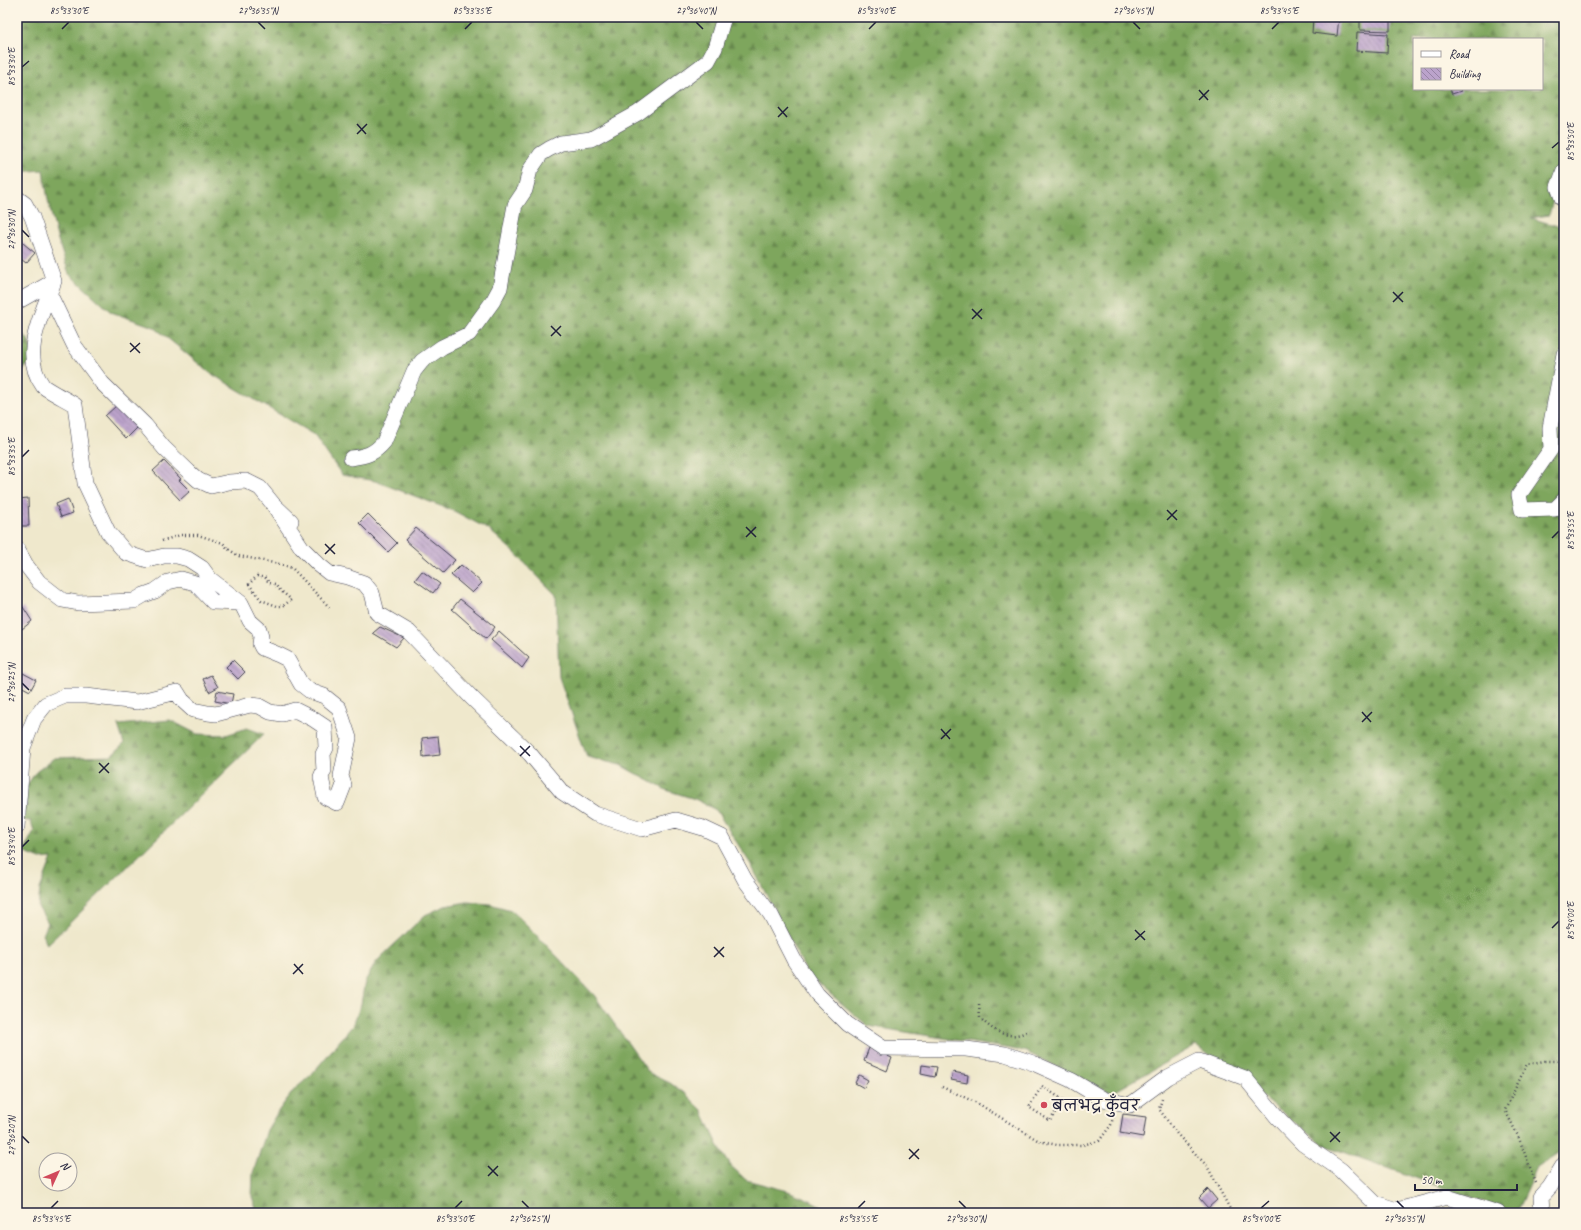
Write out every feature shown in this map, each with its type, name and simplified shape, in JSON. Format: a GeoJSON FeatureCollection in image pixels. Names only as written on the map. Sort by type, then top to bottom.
{"type":"FeatureCollection","features":[{"type":"Feature","properties":{"kind":"street"},"geometry":{"type":"LineString","coordinates":[[350,458],[360,457],[376,451],[384,442],[414,371],[422,361],[442,347],[469,334],[493,301],[500,288],[515,205],[525,190],[530,170],[541,154],[561,143],[591,139],[638,113],[708,61],[715,48],[724,17]]}},
{"type":"Feature","properties":{"kind":"street"},"geometry":{"type":"LineString","coordinates":[[1564,171],[1558,187],[1562,198],[1564,198]]}},
{"type":"Feature","properties":{"kind":"street"},"geometry":{"type":"LineString","coordinates":[[17,198],[25,204],[32,217],[52,288],[74,345],[98,378],[145,425],[164,448],[198,480],[211,486],[229,482],[246,481],[260,488],[273,504],[302,548],[329,573],[364,583],[372,593],[377,613],[409,632],[471,697],[530,754],[562,792],[595,814],[642,829],[676,820],[703,828],[722,837],[745,880],[771,915],[794,960],[817,994],[847,1024],[883,1048],[966,1049],[1005,1054],[1033,1063],[1071,1080],[1103,1099],[1130,1105],[1168,1077],[1199,1061],[1245,1078],[1303,1144],[1341,1170],[1375,1203],[1397,1210],[1447,1197],[1498,1213]]}},
{"type":"Feature","properties":{"kind":"street"},"geometry":{"type":"LineString","coordinates":[[17,302],[52,288]]}},
{"type":"Feature","properties":{"kind":"street"},"geometry":{"type":"LineString","coordinates":[[17,827],[23,748],[34,719],[46,704],[65,696],[86,696],[137,702],[178,692],[182,700],[193,710],[208,713],[216,714],[250,705],[259,706],[270,712],[282,714],[295,710],[325,727],[326,748],[323,754],[324,770],[321,777],[325,797],[337,803],[344,785],[341,776],[348,738],[339,708],[324,696],[310,691],[301,684],[288,660],[262,648],[260,644],[261,637],[259,628],[250,622],[241,603],[210,579],[202,568],[177,556],[164,556],[147,560],[126,553],[108,532],[85,483],[75,405],[44,387],[34,368],[33,349],[36,329],[52,288]]}},
{"type":"Feature","properties":{"kind":"street"},"geometry":{"type":"LineString","coordinates":[[1564,354],[1550,428],[1551,449],[1519,495],[1522,510],[1555,509],[1564,500]]}},
{"type":"Feature","properties":{"kind":"street"},"geometry":{"type":"LineString","coordinates":[[273,504],[291,521]]}},
{"type":"Feature","properties":{"kind":"street"},"geometry":{"type":"LineString","coordinates":[[17,549],[26,565],[39,582],[62,600],[78,602],[134,602],[168,582],[180,579],[195,583],[213,602],[241,603]]}},
{"type":"Feature","properties":{"kind":"street"},"geometry":{"type":"LineString","coordinates":[[1542,1213],[1541,1197],[1550,1187],[1564,1164]]}},
{"type":"Feature","properties":{"kind":"path"},"geometry":{"type":"LineString","coordinates":[[160,542],[180,535],[198,535],[222,543],[239,556],[292,568],[331,609]]}},
{"type":"Feature","properties":{"kind":"path"},"geometry":{"type":"LineString","coordinates":[[257,576],[266,578],[269,584],[276,584],[278,590],[291,600],[283,606],[277,606],[261,600],[249,584],[257,576]]}},
{"type":"Feature","properties":{"kind":"path"},"geometry":{"type":"LineString","coordinates":[[978,1005],[980,1018],[995,1030],[1013,1036],[1028,1031]]}},
{"type":"Feature","properties":{"kind":"path"},"geometry":{"type":"LineString","coordinates":[[1541,1197],[1518,1136],[1505,1110],[1527,1064],[1545,1061],[1564,1061]]}},
{"type":"Feature","properties":{"kind":"path"},"geometry":{"type":"LineString","coordinates":[[1168,1077],[1159,1109],[1177,1134],[1207,1166],[1232,1213]]}},
{"type":"Feature","properties":{"kind":"path"},"geometry":{"type":"LineString","coordinates":[[1042,1086],[1063,1100],[1050,1121],[1029,1107],[1042,1086]]}},
{"type":"Feature","properties":{"kind":"path"},"geometry":{"type":"LineString","coordinates":[[942,1087],[977,1103],[1038,1141],[1057,1145],[1082,1145],[1099,1141],[1111,1125],[1118,1102]]}},
{"type":"Feature","properties":{"kind":"green space"},"geometry":{"type":"Polygon","coordinates":[[[17,17],[1564,17],[1564,161],[1549,215],[1531,218],[1564,228],[1564,1149],[1537,1167],[1516,1213],[1513,1213],[1324,1145],[1196,1045],[1112,1093],[1024,1051],[868,1026],[808,975],[750,863],[716,810],[695,799],[666,790],[620,765],[587,757],[559,677],[556,595],[513,551],[488,529],[454,511],[375,481],[342,475],[314,435],[210,373],[154,327],[111,312],[69,274],[57,237],[48,200],[43,170],[17,172],[17,17]]]}},
{"type":"Feature","properties":{"kind":"green space"},"geometry":{"type":"Polygon","coordinates":[[[17,329],[28,339],[34,358],[23,370],[17,373],[17,329]]]}},
{"type":"Feature","properties":{"kind":"green space"},"geometry":{"type":"Polygon","coordinates":[[[170,720],[197,734],[226,735],[247,728],[264,734],[47,945],[43,935],[48,923],[38,907],[40,889],[52,858],[40,859],[23,852],[34,831],[31,821],[17,820],[22,792],[36,772],[54,758],[111,756],[124,744],[118,725],[170,720]]]}},
{"type":"Feature","properties":{"kind":"green space"},"geometry":{"type":"Polygon","coordinates":[[[467,902],[490,904],[511,910],[526,924],[594,995],[649,1073],[670,1083],[687,1095],[702,1110],[720,1149],[731,1166],[746,1180],[788,1191],[810,1200],[834,1213],[258,1213],[252,1197],[253,1173],[267,1130],[279,1110],[294,1090],[311,1075],[353,1025],[361,1004],[365,981],[377,961],[425,915],[445,906],[467,902]]]}},
{"type":"Feature","properties":{"kind":"building"},"geometry":{"type":"Polygon","coordinates":[[[1313,17],[1339,17],[1337,36],[1312,33],[1313,17]]]}},
{"type":"Feature","properties":{"kind":"building"},"geometry":{"type":"Polygon","coordinates":[[[1360,17],[1390,17],[1390,31],[1360,30],[1360,17]]]}},
{"type":"Feature","properties":{"kind":"building"},"geometry":{"type":"Polygon","coordinates":[[[1357,32],[1388,34],[1387,53],[1356,51],[1357,32]]]}},
{"type":"Feature","properties":{"kind":"building"},"geometry":{"type":"Polygon","coordinates":[[[1450,90],[1461,91],[1452,94],[1450,90]]]}},
{"type":"Feature","properties":{"kind":"building"},"geometry":{"type":"Polygon","coordinates":[[[17,238],[35,253],[26,263],[17,256],[17,238]]]}},
{"type":"Feature","properties":{"kind":"building"},"geometry":{"type":"Polygon","coordinates":[[[116,406],[137,428],[126,439],[105,416],[116,406]]]}},
{"type":"Feature","properties":{"kind":"building"},"geometry":{"type":"Polygon","coordinates":[[[164,461],[190,491],[180,500],[153,471],[164,461]]]}},
{"type":"Feature","properties":{"kind":"building"},"geometry":{"type":"Polygon","coordinates":[[[28,498],[29,526],[19,526],[18,499],[28,498]]]}},
{"type":"Feature","properties":{"kind":"building"},"geometry":{"type":"Polygon","coordinates":[[[68,499],[73,513],[61,517],[56,504],[68,499]]]}},
{"type":"Feature","properties":{"kind":"building"},"geometry":{"type":"Polygon","coordinates":[[[368,514],[397,543],[388,552],[359,523],[368,514]]]}},
{"type":"Feature","properties":{"kind":"building"},"geometry":{"type":"Polygon","coordinates":[[[416,528],[455,560],[443,573],[405,540],[416,528]]]}},
{"type":"Feature","properties":{"kind":"building"},"geometry":{"type":"Polygon","coordinates":[[[461,565],[482,583],[472,593],[451,575],[461,565]]]}},
{"type":"Feature","properties":{"kind":"building"},"geometry":{"type":"Polygon","coordinates":[[[422,571],[440,584],[433,593],[415,580],[422,571]]]}},
{"type":"Feature","properties":{"kind":"building"},"geometry":{"type":"Polygon","coordinates":[[[460,599],[495,627],[486,639],[452,609],[460,599]]]}},
{"type":"Feature","properties":{"kind":"building"},"geometry":{"type":"Polygon","coordinates":[[[23,607],[32,621],[22,629],[17,622],[17,611],[23,607]]]}},
{"type":"Feature","properties":{"kind":"building"},"geometry":{"type":"Polygon","coordinates":[[[380,627],[404,638],[396,647],[373,633],[380,627]]]}},
{"type":"Feature","properties":{"kind":"building"},"geometry":{"type":"Polygon","coordinates":[[[499,631],[529,658],[522,668],[491,640],[499,631]]]}},
{"type":"Feature","properties":{"kind":"building"},"geometry":{"type":"Polygon","coordinates":[[[233,660],[245,672],[238,679],[226,667],[233,660]]]}},
{"type":"Feature","properties":{"kind":"building"},"geometry":{"type":"Polygon","coordinates":[[[23,673],[36,680],[30,691],[17,684],[23,673]]]}},
{"type":"Feature","properties":{"kind":"building"},"geometry":{"type":"Polygon","coordinates":[[[211,675],[218,687],[209,692],[203,679],[211,675]]]}},
{"type":"Feature","properties":{"kind":"building"},"geometry":{"type":"Polygon","coordinates":[[[217,691],[233,694],[231,704],[215,701],[217,691]]]}},
{"type":"Feature","properties":{"kind":"building"},"geometry":{"type":"Polygon","coordinates":[[[438,736],[440,755],[423,757],[422,738],[438,736]]]}},
{"type":"Feature","properties":{"kind":"building"},"geometry":{"type":"Polygon","coordinates":[[[869,1048],[892,1058],[887,1071],[864,1061],[869,1048]]]}},
{"type":"Feature","properties":{"kind":"building"},"geometry":{"type":"Polygon","coordinates":[[[922,1065],[937,1067],[935,1077],[921,1074],[922,1065]]]}},
{"type":"Feature","properties":{"kind":"building"},"geometry":{"type":"Polygon","coordinates":[[[953,1072],[968,1075],[967,1083],[951,1080],[953,1072]]]}},
{"type":"Feature","properties":{"kind":"building"},"geometry":{"type":"Polygon","coordinates":[[[859,1075],[868,1080],[864,1088],[855,1083],[859,1075]]]}},
{"type":"Feature","properties":{"kind":"building"},"geometry":{"type":"Polygon","coordinates":[[[1123,1114],[1146,1117],[1143,1137],[1120,1133],[1123,1114]]]}},
{"type":"Feature","properties":{"kind":"building"},"geometry":{"type":"Polygon","coordinates":[[[1208,1189],[1217,1200],[1208,1208],[1199,1198],[1208,1189]]]}},
{"type":"Feature","properties":{"kind":"building"},"geometry":{"type":"Polygon","coordinates":[[[1194,1208],[1199,1213],[1189,1213],[1194,1208]]]}},
{"type":"Feature","properties":{"kind":"place","name":"बलभद्र कुँवर"},"geometry":{"type":"Point","coordinates":[1044,1105]}}]}
